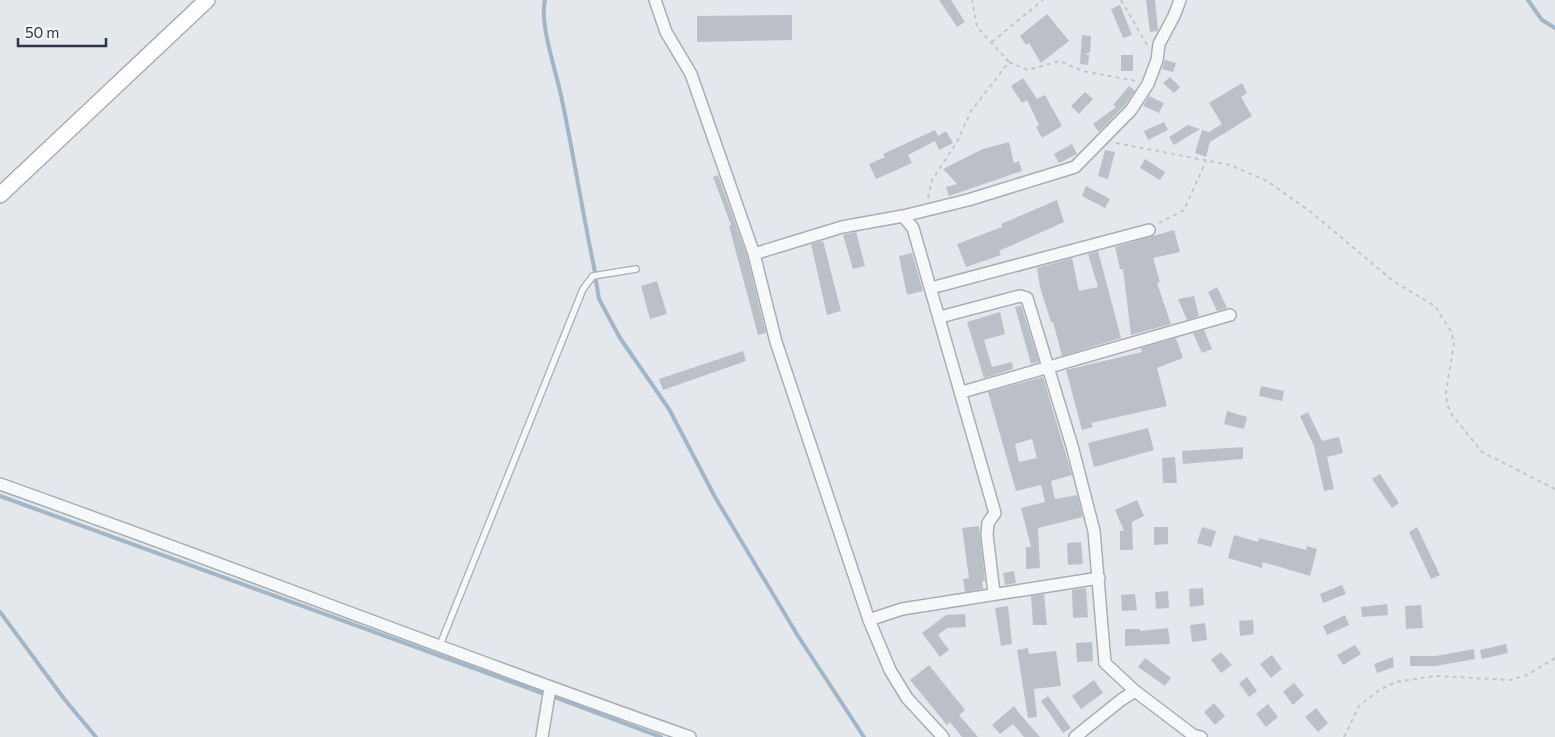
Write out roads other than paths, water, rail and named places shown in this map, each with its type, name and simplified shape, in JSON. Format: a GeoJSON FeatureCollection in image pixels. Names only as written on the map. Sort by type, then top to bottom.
{"type":"FeatureCollection","features":[{"type":"Feature","properties":{"kind":"main road"},"geometry":{"type":"LineString","coordinates":[[0,195],[208,0]]}},
{"type":"Feature","properties":{"kind":"street"},"geometry":{"type":"LineString","coordinates":[[655,0],[666,32],[691,74],[754,254],[776,342],[869,620],[890,670],[907,698],[943,737]]}},
{"type":"Feature","properties":{"kind":"street"},"geometry":{"type":"LineString","coordinates":[[754,254],[842,227],[927,210],[1075,167],[1131,110],[1148,84],[1159,44],[1180,0]]}},
{"type":"Feature","properties":{"kind":"street"},"geometry":{"type":"LineString","coordinates":[[903,216],[913,228],[962,392],[995,513],[988,523],[987,535],[994,593]]}},
{"type":"Feature","properties":{"kind":"street"},"geometry":{"type":"LineString","coordinates":[[931,288],[1149,230]]}},
{"type":"Feature","properties":{"kind":"street"},"geometry":{"type":"LineString","coordinates":[[940,317],[1020,296],[1027,298],[1086,494],[1094,531],[1105,663],[1135,692],[1193,735],[1201,737]]}},
{"type":"Feature","properties":{"kind":"street"},"geometry":{"type":"LineString","coordinates":[[962,392],[1230,315]]}},
{"type":"Feature","properties":{"kind":"street"},"geometry":{"type":"LineString","coordinates":[[0,484],[440,645],[550,688],[690,737]]}},
{"type":"Feature","properties":{"kind":"street"},"geometry":{"type":"LineString","coordinates":[[869,620],[902,609],[1098,578]]}},
{"type":"Feature","properties":{"kind":"street"},"geometry":{"type":"LineString","coordinates":[[542,737],[550,688]]}},
{"type":"Feature","properties":{"kind":"street"},"geometry":{"type":"LineString","coordinates":[[1075,737],[1121,700],[1135,692]]}},
{"type":"Feature","properties":{"kind":"lane"},"geometry":{"type":"LineString","coordinates":[[440,645],[583,289],[593,276],[636,269]]}},
{"type":"Feature","properties":{"kind":"waterway"},"geometry":{"type":"LineString","coordinates":[[545,0],[544,22],[546,35],[562,100],[595,272]]}},
{"type":"Feature","properties":{"kind":"waterway"},"geometry":{"type":"LineString","coordinates":[[1528,0],[1542,20],[1555,28]]}},
{"type":"Feature","properties":{"kind":"waterway"},"geometry":{"type":"LineString","coordinates":[[596,281],[599,299],[620,338],[669,409],[715,497],[798,636],[864,737]]}},
{"type":"Feature","properties":{"kind":"waterway"},"geometry":{"type":"LineString","coordinates":[[0,496],[542,693]]}},
{"type":"Feature","properties":{"kind":"waterway"},"geometry":{"type":"LineString","coordinates":[[0,612],[65,700],[96,737]]}},
{"type":"Feature","properties":{"kind":"waterway"},"geometry":{"type":"LineString","coordinates":[[554,697],[661,737]]}}]}
